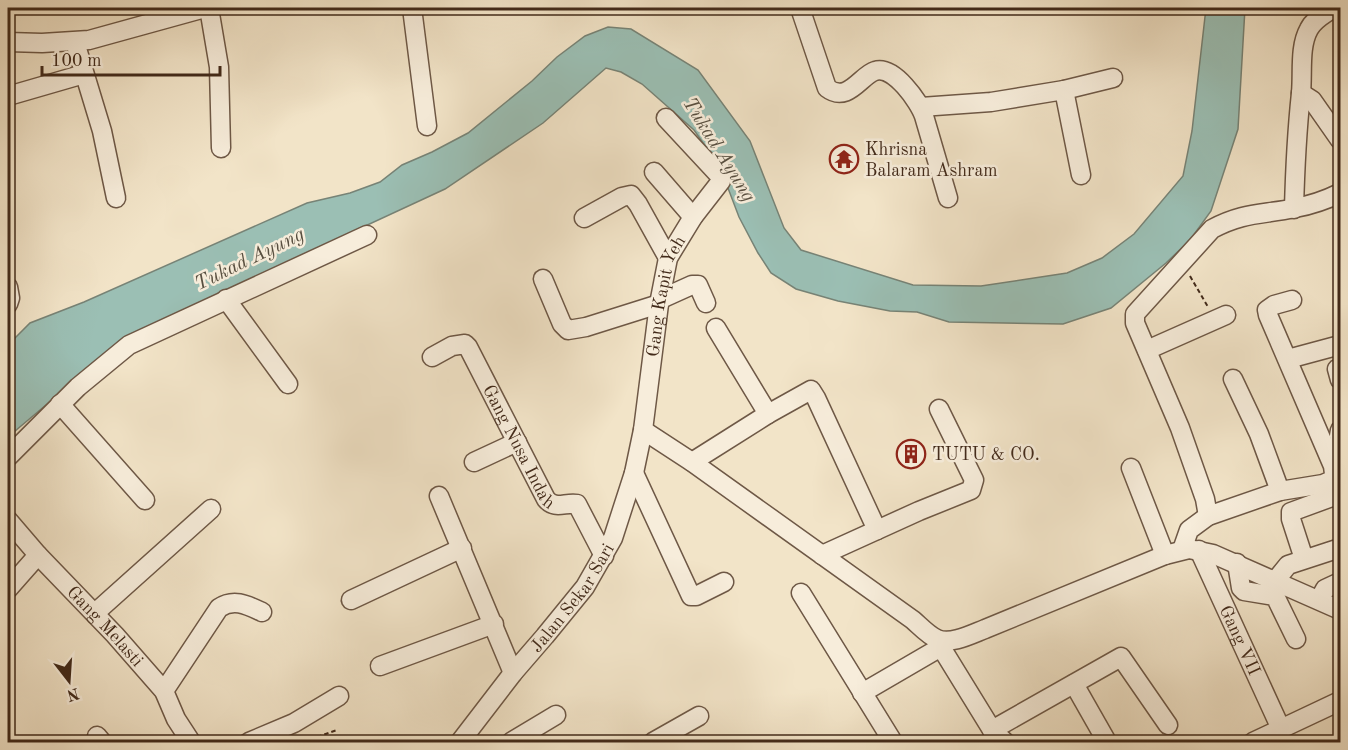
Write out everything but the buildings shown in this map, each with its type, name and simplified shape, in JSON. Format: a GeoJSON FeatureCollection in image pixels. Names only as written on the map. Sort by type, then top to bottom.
{"type":"FeatureCollection","features":[{"type":"Feature","properties":{"kind":"street"},"geometry":{"type":"LineString","coordinates":[[8,41],[75,42],[121,32],[180,11],[207,8],[219,77],[221,148]]}},
{"type":"Feature","properties":{"kind":"street"},"geometry":{"type":"LineString","coordinates":[[216,8],[223,29]]}},
{"type":"Feature","properties":{"kind":"street"},"geometry":{"type":"LineString","coordinates":[[412,8],[427,126]]}},
{"type":"Feature","properties":{"kind":"street"},"geometry":{"type":"LineString","coordinates":[[800,8],[827,88],[831,91],[844,92],[859,84],[871,73],[880,70],[890,74],[907,87],[921,107],[948,198]]}},
{"type":"Feature","properties":{"kind":"street"},"geometry":{"type":"LineString","coordinates":[[1294,208],[1297,116],[1301,93],[1303,47],[1308,30],[1314,21],[1333,8]]}},
{"type":"Feature","properties":{"kind":"street"},"geometry":{"type":"LineString","coordinates":[[75,42],[102,131],[116,198]]}},
{"type":"Feature","properties":{"kind":"street"},"geometry":{"type":"LineString","coordinates":[[8,96],[84,74]]}},
{"type":"Feature","properties":{"kind":"street"},"geometry":{"type":"LineString","coordinates":[[921,107],[991,102],[1064,90],[1113,78]]}},
{"type":"Feature","properties":{"kind":"street"},"geometry":{"type":"LineString","coordinates":[[1064,90],[1081,175]]}},
{"type":"Feature","properties":{"kind":"street"},"geometry":{"type":"LineString","coordinates":[[1301,93],[1312,100],[1341,140]]}},
{"type":"Feature","properties":{"kind":"street","name":"Gang Kapit Yeh"},"geometry":{"type":"LineString","coordinates":[[643,430],[668,258],[693,217],[719,185],[720,178],[666,118]]}},
{"type":"Feature","properties":{"kind":"street"},"geometry":{"type":"LineString","coordinates":[[654,172],[693,217]]}},
{"type":"Feature","properties":{"kind":"street"},"geometry":{"type":"LineString","coordinates":[[1208,516],[1180,428],[1135,323],[1135,314],[1212,229],[1228,220],[1249,214],[1294,208],[1325,200],[1341,193]]}},
{"type":"Feature","properties":{"kind":"street"},"geometry":{"type":"LineString","coordinates":[[584,218],[622,196],[631,195],[668,258]]}},
{"type":"Feature","properties":{"kind":"street"},"geometry":{"type":"LineString","coordinates":[[8,458],[60,404],[129,345],[367,235]]}},
{"type":"Feature","properties":{"kind":"street"},"geometry":{"type":"LineString","coordinates":[[543,279],[562,324],[568,330],[586,327],[660,301],[692,285],[698,285],[706,303]]}},
{"type":"Feature","properties":{"kind":"street"},"geometry":{"type":"LineString","coordinates":[[8,287],[10,298],[8,304]]}},
{"type":"Feature","properties":{"kind":"street"},"geometry":{"type":"LineString","coordinates":[[226,299],[288,384]]}},
{"type":"Feature","properties":{"kind":"street"},"geometry":{"type":"LineString","coordinates":[[1182,552],[1189,530],[1208,516],[1280,491],[1323,484],[1332,480],[1333,466],[1268,315],[1267,310],[1274,305],[1292,300]]}},
{"type":"Feature","properties":{"kind":"street"},"geometry":{"type":"LineString","coordinates":[[1147,350],[1221,317]]}},
{"type":"Feature","properties":{"kind":"street"},"geometry":{"type":"LineString","coordinates":[[716,328],[768,414]]}},
{"type":"Feature","properties":{"kind":"street","name":"Gang Nusa Indah"},"geometry":{"type":"LineString","coordinates":[[432,357],[452,346],[465,344],[546,499],[550,504],[556,506],[577,504],[604,556]]}},
{"type":"Feature","properties":{"kind":"street"},"geometry":{"type":"LineString","coordinates":[[1288,359],[1341,345]]}},
{"type":"Feature","properties":{"kind":"street"},"geometry":{"type":"LineString","coordinates":[[1233,379],[1280,491]]}},
{"type":"Feature","properties":{"kind":"street"},"geometry":{"type":"LineString","coordinates":[[692,462],[811,390],[877,530]]}},
{"type":"Feature","properties":{"kind":"street"},"geometry":{"type":"LineString","coordinates":[[60,404],[145,500]]}},
{"type":"Feature","properties":{"kind":"street"},"geometry":{"type":"LineString","coordinates":[[822,555],[971,490],[974,480],[939,409]]}},
{"type":"Feature","properties":{"kind":"street"},"geometry":{"type":"LineString","coordinates":[[643,430],[692,462],[822,555],[939,643],[998,736],[1074,684],[1121,657],[1168,725]]}},
{"type":"Feature","properties":{"kind":"street","name":"Jalan Sekar Sari"},"geometry":{"type":"LineString","coordinates":[[460,742],[513,673],[585,587],[604,556],[615,532],[634,472],[643,430]]}},
{"type":"Feature","properties":{"kind":"street"},"geometry":{"type":"LineString","coordinates":[[1341,430],[1339,436],[1341,441]]}},
{"type":"Feature","properties":{"kind":"street"},"geometry":{"type":"LineString","coordinates":[[474,462],[517,442]]}},
{"type":"Feature","properties":{"kind":"street","name":"Gang VII"},"geometry":{"type":"LineString","coordinates":[[1131,468],[1182,552],[1281,729]]}},
{"type":"Feature","properties":{"kind":"street"},"geometry":{"type":"LineString","coordinates":[[634,472],[689,594],[696,596],[724,582]]}},
{"type":"Feature","properties":{"kind":"street"},"geometry":{"type":"LineString","coordinates":[[1305,559],[1291,519],[1291,512],[1341,494]]}},
{"type":"Feature","properties":{"kind":"street"},"geometry":{"type":"LineString","coordinates":[[439,496],[513,673]]}},
{"type":"Feature","properties":{"kind":"street"},"geometry":{"type":"LineString","coordinates":[[95,613],[211,509]]}},
{"type":"Feature","properties":{"kind":"street","name":"Gang Melasti"},"geometry":{"type":"LineString","coordinates":[[8,520],[164,691],[176,719],[191,742]]}},
{"type":"Feature","properties":{"kind":"street"},"geometry":{"type":"LineString","coordinates":[[351,600],[462,548]]}},
{"type":"Feature","properties":{"kind":"street"},"geometry":{"type":"LineString","coordinates":[[1275,580],[1288,565],[1341,548]]}},
{"type":"Feature","properties":{"kind":"street"},"geometry":{"type":"LineString","coordinates":[[862,693],[944,640],[985,629],[1182,552],[1237,563],[1341,610]]}},
{"type":"Feature","properties":{"kind":"street"},"geometry":{"type":"LineString","coordinates":[[8,589],[38,555]]}},
{"type":"Feature","properties":{"kind":"street"},"geometry":{"type":"LineString","coordinates":[[1237,563],[1241,588],[1244,591],[1275,596],[1296,639]]}},
{"type":"Feature","properties":{"kind":"street"},"geometry":{"type":"LineString","coordinates":[[1319,600],[1325,589],[1341,582]]}},
{"type":"Feature","properties":{"kind":"street"},"geometry":{"type":"LineString","coordinates":[[801,593],[893,742]]}},
{"type":"Feature","properties":{"kind":"street"},"geometry":{"type":"LineString","coordinates":[[164,691],[219,608],[226,603],[243,603],[262,612]]}},
{"type":"Feature","properties":{"kind":"street"},"geometry":{"type":"LineString","coordinates":[[380,666],[494,624]]}},
{"type":"Feature","properties":{"kind":"street"},"geometry":{"type":"LineString","coordinates":[[1074,684],[1107,742]]}},
{"type":"Feature","properties":{"kind":"street"},"geometry":{"type":"LineString","coordinates":[[249,742],[294,723],[339,696]]}},
{"type":"Feature","properties":{"kind":"street"},"geometry":{"type":"LineString","coordinates":[[1253,742],[1341,701]]}},
{"type":"Feature","properties":{"kind":"street"},"geometry":{"type":"LineString","coordinates":[[511,742],[556,715]]}},
{"type":"Feature","properties":{"kind":"street"},"geometry":{"type":"LineString","coordinates":[[653,742],[699,716]]}},
{"type":"Feature","properties":{"kind":"path"},"geometry":{"type":"LineString","coordinates":[[1183,262],[1221,317]]}},
{"type":"Feature","properties":{"kind":"path"},"geometry":{"type":"LineString","coordinates":[[303,742],[337,730]]}},
{"type":"Feature","properties":{"kind":"water","name":"Tukad Ayung"},"geometry":{"type":"Polygon","coordinates":[[[1206,8],[1245,8],[1238,129],[1211,211],[1190,240],[1111,308],[1063,324],[949,322],[917,312],[890,311],[838,301],[796,289],[771,273],[758,253],[739,217],[720,167],[694,130],[642,84],[621,72],[606,68],[543,123],[445,189],[128,336],[8,437],[8,345],[30,323],[84,302],[307,203],[350,193],[380,182],[402,165],[468,133],[532,81],[557,57],[585,36],[608,27],[631,29],[698,70],[750,141],[784,228],[801,250],[913,285],[981,286],[1067,273],[1102,258],[1134,234],[1183,176],[1192,131],[1206,8]]]}},
{"type":"Feature","properties":{"kind":"place","name":"Khrisna Balaram Ashram"},"geometry":{"type":"Point","coordinates":[844,159]}},
{"type":"Feature","properties":{"kind":"place","name":"TUTU & CO."},"geometry":{"type":"Point","coordinates":[911,454]}}]}
